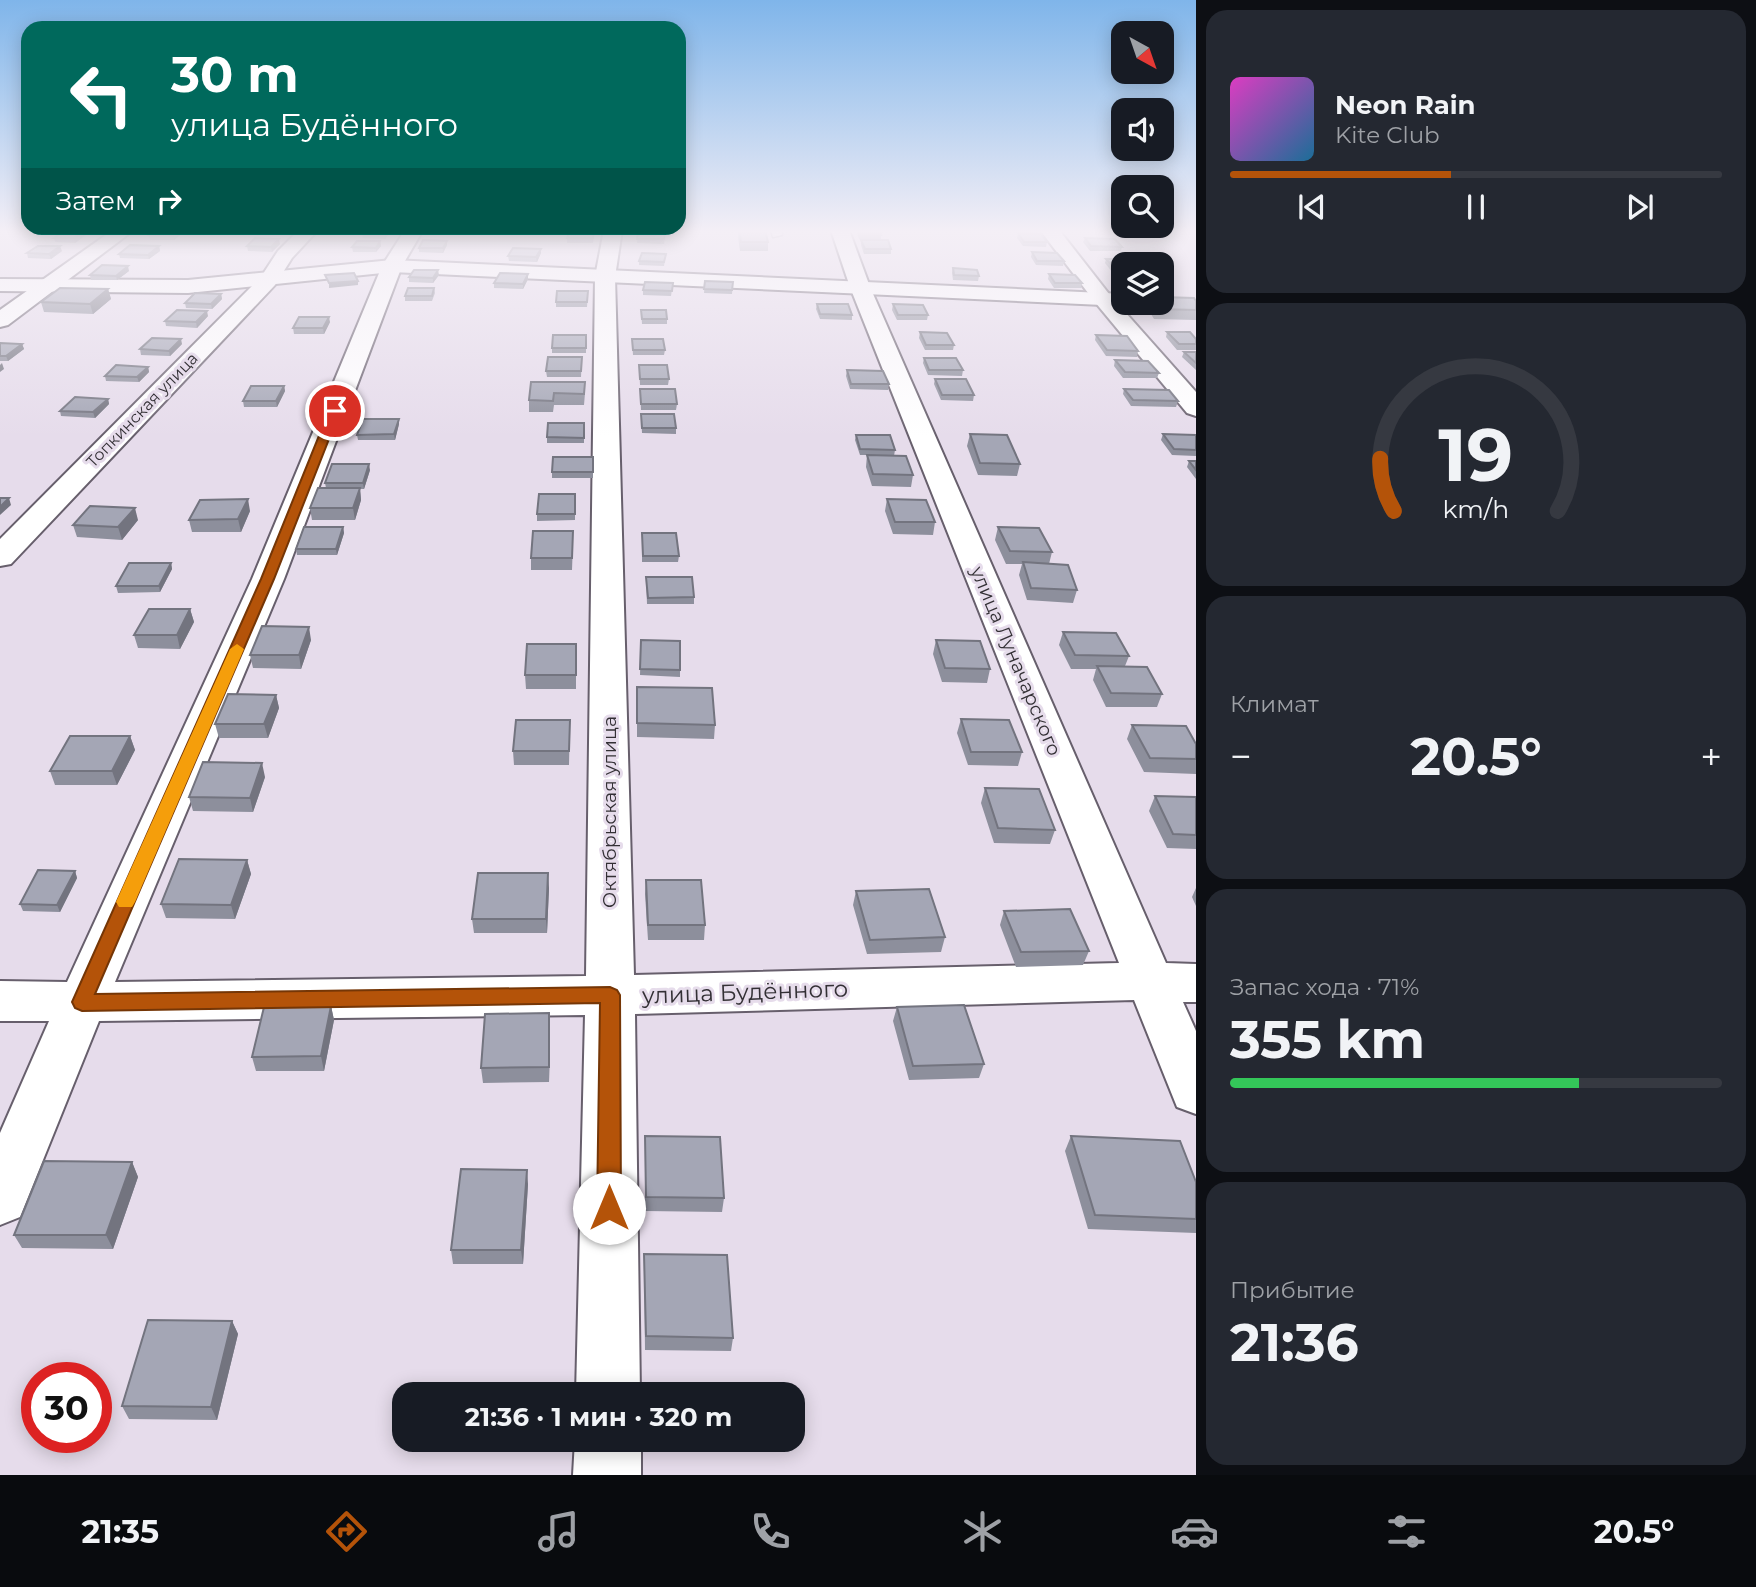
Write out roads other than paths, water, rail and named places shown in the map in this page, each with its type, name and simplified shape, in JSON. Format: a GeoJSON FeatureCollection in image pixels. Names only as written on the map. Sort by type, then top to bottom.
{"type":"FeatureCollection","features":[{"type":"Feature","properties":{"kind":"street"},"geometry":{"type":"LineString","coordinates":[[0,320],[29,299]]}},
{"type":"Feature","properties":{"kind":"street","name":"Топкинская улица"},"geometry":{"type":"LineString","coordinates":[[0,556],[251,299]]}},
{"type":"Feature","properties":{"kind":"street"},"geometry":{"type":"LineString","coordinates":[[0,1198],[82,1002],[268,579],[379,299]]}},
{"type":"Feature","properties":{"kind":"street","name":"Октябрьская улица"},"geometry":{"type":"LineString","coordinates":[[605,299],[610,995],[608,1382]]}},
{"type":"Feature","properties":{"kind":"street","name":"улица Луначарского"},"geometry":{"type":"LineString","coordinates":[[865,299],[1173,982],[1196,1091]]}},
{"type":"Feature","properties":{"kind":"street"},"geometry":{"type":"LineString","coordinates":[[1125,315],[1196,408]]}},
{"type":"Feature","properties":{"kind":"street","name":"улица Будённого"},"geometry":{"type":"LineString","coordinates":[[0,1001],[610,995],[1173,982]]}},
{"type":"Feature","properties":{"kind":"street"},"geometry":{"type":"LineString","coordinates":[[607,1475],[608,1452]]}}]}
